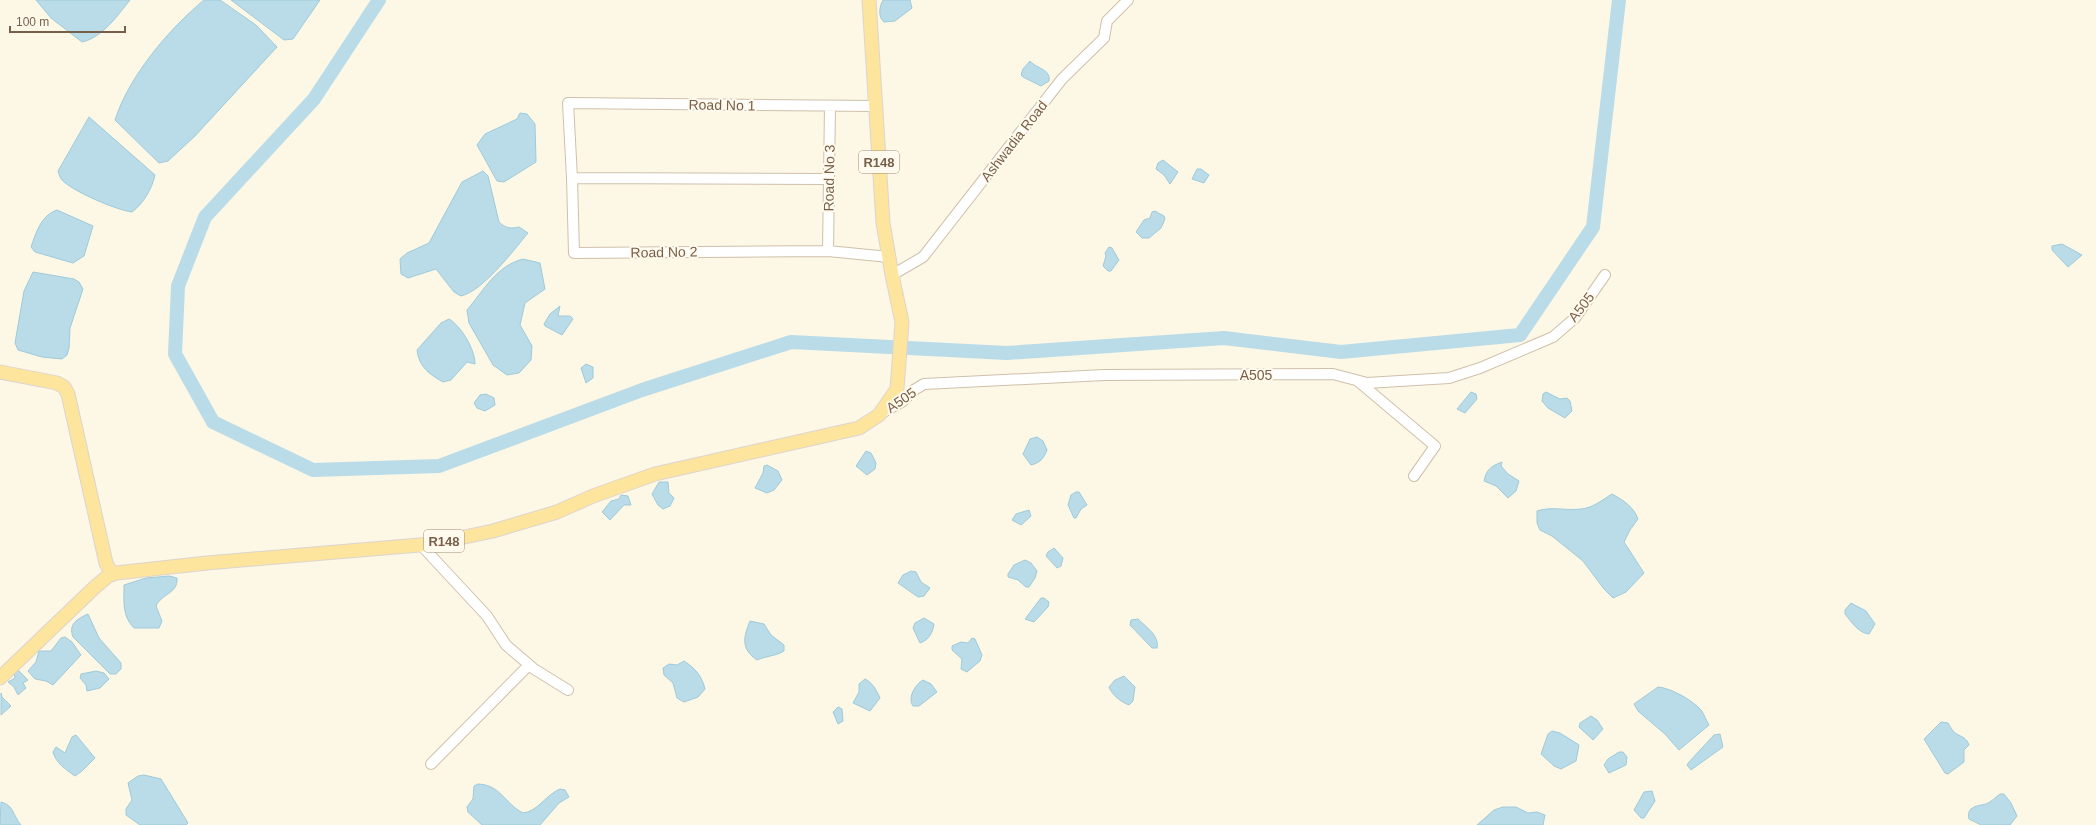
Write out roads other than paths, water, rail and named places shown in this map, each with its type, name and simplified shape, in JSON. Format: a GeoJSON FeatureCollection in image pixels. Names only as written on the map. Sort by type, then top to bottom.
{"type":"FeatureCollection","features":[{"type":"Feature","properties":{"kind":"main road","name":"R148"},"geometry":{"type":"LineString","coordinates":[[0,678],[95,587],[112,574],[125,571],[207,563],[421,545],[493,531],[558,512],[593,496],[655,474],[859,428],[879,415],[897,389],[902,322],[883,223],[869,0]]}},
{"type":"Feature","properties":{"kind":"main road"},"geometry":{"type":"LineString","coordinates":[[0,372],[57,383],[64,387],[68,394],[106,563],[112,574]]}},
{"type":"Feature","properties":{"kind":"street","name":"Ashwadia Road"},"geometry":{"type":"LineString","coordinates":[[892,275],[923,257],[1062,79],[1104,38],[1107,21],[1128,0]]}},
{"type":"Feature","properties":{"kind":"street","name":"Road No 1"},"geometry":{"type":"LineString","coordinates":[[572,178],[568,103],[876,106]]}},
{"type":"Feature","properties":{"kind":"street","name":"Road No 3"},"geometry":{"type":"LineString","coordinates":[[828,251],[830,106]]}},
{"type":"Feature","properties":{"kind":"street"},"geometry":{"type":"LineString","coordinates":[[572,178],[829,179]]}},
{"type":"Feature","properties":{"kind":"street","name":"Road No 2"},"geometry":{"type":"LineString","coordinates":[[572,178],[574,253],[828,251]]}},
{"type":"Feature","properties":{"kind":"street"},"geometry":{"type":"LineString","coordinates":[[828,251],[889,257]]}},
{"type":"Feature","properties":{"kind":"street","name":"A505"},"geometry":{"type":"LineString","coordinates":[[879,415],[903,401],[914,390],[924,384],[1104,375],[1333,374],[1367,383],[1449,378],[1480,368],[1553,337],[1575,318],[1605,275]]}},
{"type":"Feature","properties":{"kind":"street"},"geometry":{"type":"LineString","coordinates":[[1358,380],[1435,446],[1414,476]]}},
{"type":"Feature","properties":{"kind":"street"},"geometry":{"type":"LineString","coordinates":[[421,545],[487,616],[506,645],[529,665],[568,690]]}},
{"type":"Feature","properties":{"kind":"street"},"geometry":{"type":"LineString","coordinates":[[431,764],[529,665]]}},
{"type":"Feature","properties":{"kind":"water"},"geometry":{"type":"Polygon","coordinates":[[[36,0],[130,0],[103,31],[89,40],[82,42],[51,18],[36,0]]]}},
{"type":"Feature","properties":{"kind":"water"},"geometry":{"type":"Polygon","coordinates":[[[204,0],[220,0],[256,25],[277,47],[195,136],[168,161],[159,163],[115,120],[121,103],[140,70],[164,39],[204,0]]]}},
{"type":"Feature","properties":{"kind":"water"},"geometry":{"type":"Polygon","coordinates":[[[231,0],[320,0],[293,39],[284,40],[231,0]]]}},
{"type":"Feature","properties":{"kind":"water"},"geometry":{"type":"Polygon","coordinates":[[[883,0],[910,0],[912,8],[895,21],[884,22],[880,12],[883,0]]]}},
{"type":"Feature","properties":{"kind":"water"},"geometry":{"type":"Polygon","coordinates":[[[1030,61],[1048,74],[1049,81],[1041,86],[1021,75],[1023,69],[1030,61]]]}},
{"type":"Feature","properties":{"kind":"water"},"geometry":{"type":"Polygon","coordinates":[[[520,113],[527,114],[535,124],[536,162],[504,182],[497,181],[477,145],[485,134],[517,119],[520,113]]]}},
{"type":"Feature","properties":{"kind":"water"},"geometry":{"type":"Polygon","coordinates":[[[89,117],[155,175],[152,186],[146,196],[140,205],[132,212],[116,208],[84,194],[67,184],[60,177],[58,171],[89,117]]]}},
{"type":"Feature","properties":{"kind":"water"},"geometry":{"type":"Polygon","coordinates":[[[1163,160],[1178,172],[1170,184],[1164,175],[1156,169],[1158,163],[1163,160]]]}},
{"type":"Feature","properties":{"kind":"water"},"geometry":{"type":"Polygon","coordinates":[[[1197,169],[1201,169],[1209,175],[1204,183],[1192,179],[1197,169]]]}},
{"type":"Feature","properties":{"kind":"water"},"geometry":{"type":"Polygon","coordinates":[[[483,171],[488,176],[499,222],[508,228],[519,227],[528,233],[488,279],[470,293],[461,296],[454,292],[436,269],[408,278],[401,274],[400,259],[407,253],[429,243],[462,182],[483,171]]]}},
{"type":"Feature","properties":{"kind":"water"},"geometry":{"type":"Polygon","coordinates":[[[57,210],[93,226],[84,256],[73,263],[35,252],[31,247],[37,230],[43,220],[51,212],[57,210]]]}},
{"type":"Feature","properties":{"kind":"water"},"geometry":{"type":"Polygon","coordinates":[[[1155,211],[1164,216],[1165,219],[1161,228],[1149,238],[1142,238],[1136,232],[1144,220],[1150,218],[1152,212],[1155,211]]]}},
{"type":"Feature","properties":{"kind":"water"},"geometry":{"type":"Polygon","coordinates":[[[2062,244],[2082,255],[2068,267],[2052,250],[2052,246],[2062,244]]]}},
{"type":"Feature","properties":{"kind":"water"},"geometry":{"type":"Polygon","coordinates":[[[1109,247],[1112,248],[1119,260],[1111,271],[1108,271],[1103,266],[1106,256],[1105,253],[1109,247]]]}},
{"type":"Feature","properties":{"kind":"water"},"geometry":{"type":"Polygon","coordinates":[[[523,259],[540,263],[545,289],[525,303],[520,325],[532,346],[531,360],[519,373],[507,375],[493,365],[469,323],[467,310],[498,273],[505,267],[523,259]]]}},
{"type":"Feature","properties":{"kind":"water"},"geometry":{"type":"Polygon","coordinates":[[[33,272],[74,279],[79,282],[83,289],[70,328],[69,348],[67,355],[62,359],[42,357],[18,350],[15,343],[24,291],[33,272]]]}},
{"type":"Feature","properties":{"kind":"water"},"geometry":{"type":"Polygon","coordinates":[[[560,306],[558,316],[570,316],[573,319],[562,335],[544,324],[550,314],[560,306]]]}},
{"type":"Feature","properties":{"kind":"water"},"geometry":{"type":"Polygon","coordinates":[[[449,319],[454,322],[466,338],[473,352],[475,364],[467,362],[451,380],[443,382],[433,376],[422,365],[417,350],[441,323],[449,319]]]}},
{"type":"Feature","properties":{"kind":"water"},"geometry":{"type":"Polygon","coordinates":[[[586,364],[593,367],[593,378],[586,383],[581,368],[586,364]]]}},
{"type":"Feature","properties":{"kind":"water"},"geometry":{"type":"Polygon","coordinates":[[[1471,392],[1476,394],[1477,399],[1465,413],[1457,409],[1471,392]]]}},
{"type":"Feature","properties":{"kind":"water"},"geometry":{"type":"Polygon","coordinates":[[[1546,392],[1560,399],[1567,398],[1570,401],[1572,411],[1565,418],[1548,408],[1542,401],[1543,394],[1546,392]]]}},
{"type":"Feature","properties":{"kind":"water"},"geometry":{"type":"Polygon","coordinates":[[[486,394],[494,398],[495,405],[485,411],[477,408],[474,403],[480,395],[486,394]]]}},
{"type":"Feature","properties":{"kind":"water"},"geometry":{"type":"Polygon","coordinates":[[[1037,437],[1043,441],[1047,450],[1041,460],[1031,465],[1023,454],[1030,439],[1037,437]]]}},
{"type":"Feature","properties":{"kind":"water"},"geometry":{"type":"Polygon","coordinates":[[[866,451],[871,453],[876,463],[875,469],[867,475],[856,466],[866,451]]]}},
{"type":"Feature","properties":{"kind":"water"},"geometry":{"type":"Polygon","coordinates":[[[1502,462],[1501,466],[1508,474],[1519,481],[1516,491],[1508,498],[1496,486],[1484,481],[1486,474],[1490,469],[1502,462]]]}},
{"type":"Feature","properties":{"kind":"water"},"geometry":{"type":"Polygon","coordinates":[[[767,465],[778,471],[782,480],[774,490],[767,493],[755,488],[763,473],[764,466],[767,465]]]}},
{"type":"Feature","properties":{"kind":"water"},"geometry":{"type":"Polygon","coordinates":[[[659,482],[668,482],[669,493],[674,498],[670,506],[663,509],[658,505],[652,494],[659,482]]]}},
{"type":"Feature","properties":{"kind":"water"},"geometry":{"type":"Polygon","coordinates":[[[1079,492],[1087,505],[1081,509],[1076,518],[1074,518],[1068,505],[1071,495],[1079,492]]]}},
{"type":"Feature","properties":{"kind":"water"},"geometry":{"type":"Polygon","coordinates":[[[1612,494],[1631,507],[1638,519],[1624,542],[1644,573],[1626,592],[1613,598],[1604,589],[1583,561],[1552,536],[1540,530],[1537,523],[1537,511],[1590,507],[1612,494]]]}},
{"type":"Feature","properties":{"kind":"water"},"geometry":{"type":"Polygon","coordinates":[[[621,495],[628,496],[631,505],[624,505],[610,520],[602,512],[611,501],[619,499],[621,495]]]}},
{"type":"Feature","properties":{"kind":"water"},"geometry":{"type":"Polygon","coordinates":[[[1029,510],[1031,516],[1021,525],[1012,520],[1016,514],[1029,510]]]}},
{"type":"Feature","properties":{"kind":"water"},"geometry":{"type":"Polygon","coordinates":[[[1054,548],[1063,558],[1061,566],[1057,568],[1046,556],[1048,552],[1054,548]]]}},
{"type":"Feature","properties":{"kind":"water"},"geometry":{"type":"Polygon","coordinates":[[[1025,560],[1031,563],[1037,571],[1035,578],[1029,587],[1026,587],[1018,580],[1008,577],[1008,574],[1014,565],[1025,560]]]}},
{"type":"Feature","properties":{"kind":"water"},"geometry":{"type":"Polygon","coordinates":[[[911,571],[916,572],[921,582],[930,588],[924,596],[918,597],[898,583],[903,575],[911,571]]]}},
{"type":"Feature","properties":{"kind":"water"},"geometry":{"type":"Polygon","coordinates":[[[169,576],[177,578],[177,583],[175,587],[162,598],[156,606],[162,621],[159,628],[134,628],[127,618],[124,602],[124,585],[146,578],[169,576]]]}},
{"type":"Feature","properties":{"kind":"water"},"geometry":{"type":"Polygon","coordinates":[[[1041,598],[1044,598],[1049,602],[1048,607],[1034,622],[1025,619],[1041,598]]]}},
{"type":"Feature","properties":{"kind":"water"},"geometry":{"type":"Polygon","coordinates":[[[1851,603],[1866,611],[1875,624],[1869,634],[1858,629],[1845,614],[1845,610],[1851,603]]]}},
{"type":"Feature","properties":{"kind":"water"},"geometry":{"type":"Polygon","coordinates":[[[88,614],[99,638],[121,663],[121,669],[116,674],[110,674],[73,637],[72,629],[74,622],[88,614]]]}},
{"type":"Feature","properties":{"kind":"water"},"geometry":{"type":"Polygon","coordinates":[[[924,618],[934,624],[930,635],[926,640],[920,643],[913,628],[915,623],[924,618]]]}},
{"type":"Feature","properties":{"kind":"water"},"geometry":{"type":"Polygon","coordinates":[[[1138,619],[1154,636],[1157,648],[1152,648],[1130,625],[1131,620],[1138,619]]]}},
{"type":"Feature","properties":{"kind":"water"},"geometry":{"type":"Polygon","coordinates":[[[750,621],[764,624],[771,635],[784,645],[784,651],[757,660],[752,656],[748,652],[745,643],[746,633],[750,621]]]}},
{"type":"Feature","properties":{"kind":"water"},"geometry":{"type":"Polygon","coordinates":[[[65,637],[72,642],[81,655],[53,685],[46,681],[35,679],[28,671],[36,662],[39,651],[51,651],[61,638],[65,637]]]}},
{"type":"Feature","properties":{"kind":"water"},"geometry":{"type":"Polygon","coordinates":[[[972,638],[975,639],[982,655],[980,661],[967,672],[961,669],[962,659],[952,650],[952,646],[961,642],[968,643],[972,638]]]}},
{"type":"Feature","properties":{"kind":"water"},"geometry":{"type":"Polygon","coordinates":[[[684,661],[692,666],[698,673],[705,689],[698,697],[684,702],[677,698],[673,683],[664,675],[663,668],[669,664],[677,665],[684,661]]]}},
{"type":"Feature","properties":{"kind":"water"},"geometry":{"type":"Polygon","coordinates":[[[19,671],[28,680],[23,683],[26,688],[18,695],[14,687],[8,682],[15,678],[14,672],[19,671]]]}},
{"type":"Feature","properties":{"kind":"water"},"geometry":{"type":"Polygon","coordinates":[[[96,671],[104,673],[109,679],[100,688],[87,691],[86,685],[80,678],[81,674],[96,671]]]}},
{"type":"Feature","properties":{"kind":"water"},"geometry":{"type":"Polygon","coordinates":[[[1124,676],[1135,687],[1133,701],[1129,705],[1117,698],[1109,687],[1115,680],[1124,676]]]}},
{"type":"Feature","properties":{"kind":"water"},"geometry":{"type":"Polygon","coordinates":[[[865,679],[872,684],[880,698],[870,711],[853,703],[859,692],[859,684],[865,679]]]}},
{"type":"Feature","properties":{"kind":"water"},"geometry":{"type":"Polygon","coordinates":[[[923,680],[931,684],[937,692],[919,706],[913,706],[911,699],[913,691],[923,680]]]}},
{"type":"Feature","properties":{"kind":"water"},"geometry":{"type":"Polygon","coordinates":[[[1658,687],[1675,692],[1692,702],[1701,710],[1709,725],[1679,750],[1665,734],[1638,711],[1634,704],[1658,687]]]}},
{"type":"Feature","properties":{"kind":"water"},"geometry":{"type":"Polygon","coordinates":[[[1,693],[2,697],[11,706],[1,715],[1,693]]]}},
{"type":"Feature","properties":{"kind":"water"},"geometry":{"type":"Polygon","coordinates":[[[838,707],[842,709],[843,721],[838,724],[833,712],[838,707]]]}},
{"type":"Feature","properties":{"kind":"water"},"geometry":{"type":"Polygon","coordinates":[[[1591,716],[1597,720],[1603,729],[1593,740],[1579,727],[1580,723],[1591,716]]]}},
{"type":"Feature","properties":{"kind":"water"},"geometry":{"type":"Polygon","coordinates":[[[1941,722],[1948,723],[1954,732],[1965,738],[1969,745],[1964,750],[1964,762],[1948,774],[1945,773],[1924,739],[1941,722]]]}},
{"type":"Feature","properties":{"kind":"water"},"geometry":{"type":"Polygon","coordinates":[[[1552,731],[1560,733],[1579,745],[1576,761],[1561,769],[1554,766],[1541,754],[1548,734],[1552,731]]]}},
{"type":"Feature","properties":{"kind":"water"},"geometry":{"type":"Polygon","coordinates":[[[1720,734],[1723,747],[1691,770],[1687,765],[1689,762],[1714,735],[1720,734]]]}},
{"type":"Feature","properties":{"kind":"water"},"geometry":{"type":"Polygon","coordinates":[[[76,735],[95,758],[75,776],[59,763],[53,752],[56,747],[65,753],[72,737],[76,735]]]}},
{"type":"Feature","properties":{"kind":"water"},"geometry":{"type":"Polygon","coordinates":[[[1619,752],[1623,752],[1627,757],[1626,765],[1609,773],[1604,765],[1608,759],[1619,752]]]}},
{"type":"Feature","properties":{"kind":"water"},"geometry":{"type":"Polygon","coordinates":[[[144,775],[161,779],[188,823],[186,825],[140,825],[126,815],[126,809],[132,800],[128,783],[138,776],[144,775]]]}},
{"type":"Feature","properties":{"kind":"water"},"geometry":{"type":"Polygon","coordinates":[[[478,784],[486,785],[497,791],[523,813],[533,810],[555,791],[560,789],[565,790],[569,797],[559,803],[540,825],[482,825],[468,812],[467,807],[473,799],[474,786],[478,784]]]}},
{"type":"Feature","properties":{"kind":"water"},"geometry":{"type":"Polygon","coordinates":[[[1652,791],[1655,801],[1644,818],[1641,818],[1634,810],[1644,792],[1652,791]]]}},
{"type":"Feature","properties":{"kind":"water"},"geometry":{"type":"Polygon","coordinates":[[[2000,794],[2004,794],[2011,803],[2017,816],[2010,825],[1981,825],[1969,819],[1969,811],[1973,807],[1986,804],[2000,794]]]}},
{"type":"Feature","properties":{"kind":"water"},"geometry":{"type":"Polygon","coordinates":[[[1,802],[5,803],[11,808],[21,825],[0,825],[1,802]]]}},
{"type":"Feature","properties":{"kind":"water"},"geometry":{"type":"Polygon","coordinates":[[[1503,807],[1516,807],[1528,813],[1537,812],[1545,815],[1543,825],[1477,825],[1494,810],[1503,807]]]}},
{"type":"Feature","properties":{"kind":"waterway"},"geometry":{"type":"LineString","coordinates":[[379,0],[314,99],[205,217],[178,286],[175,354],[213,422],[313,470],[439,466],[642,390],[791,342],[1007,353],[1224,338],[1341,352],[1520,335],[1593,227],[1619,0]]}}]}
